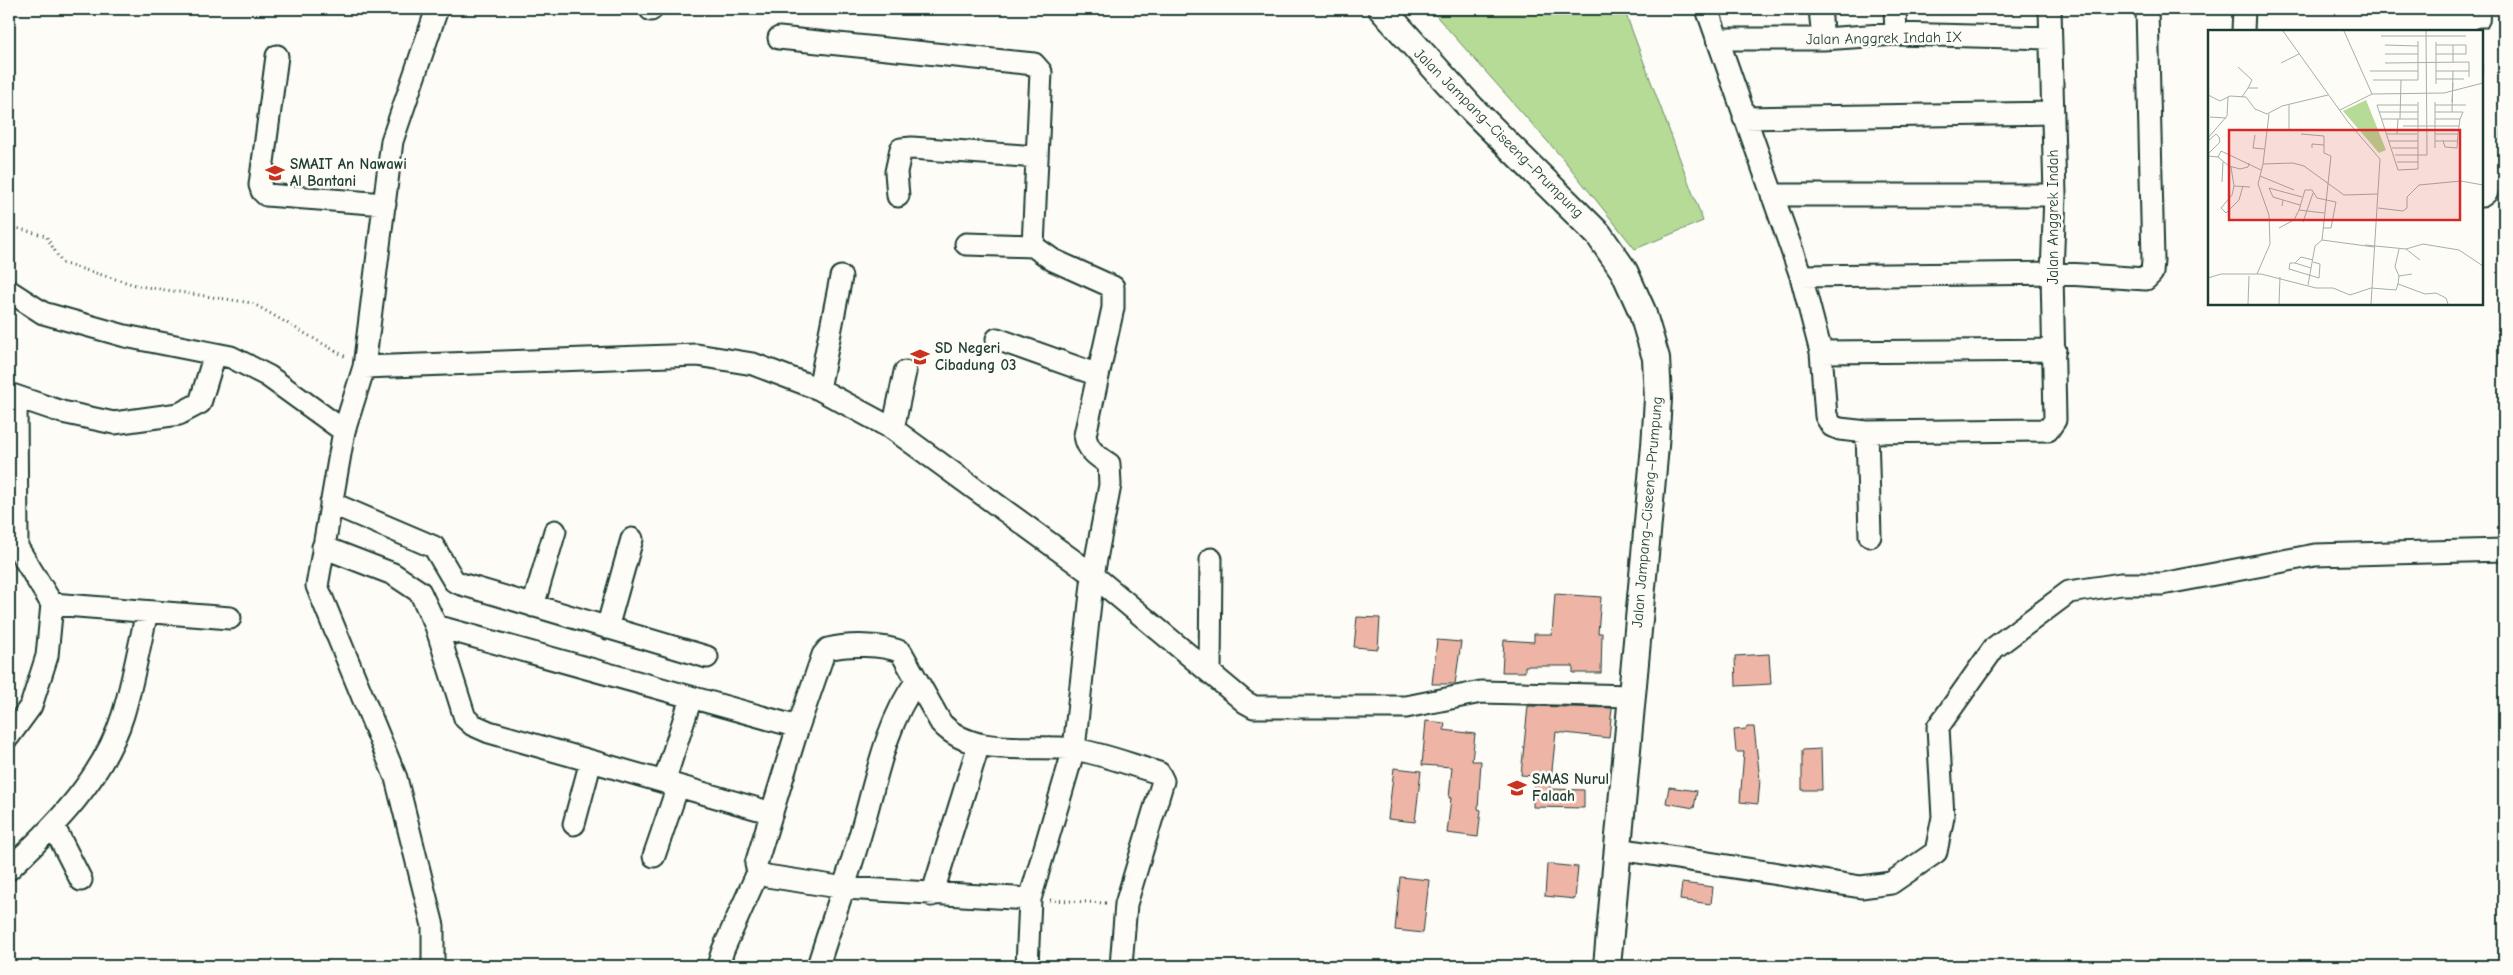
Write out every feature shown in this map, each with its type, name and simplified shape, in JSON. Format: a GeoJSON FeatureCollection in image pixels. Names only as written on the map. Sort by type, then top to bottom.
{"type":"FeatureCollection","features":[{"type":"Feature","properties":{"kind":"main road","name":"Jalan Jampang–Ciseeng–Prumpung"},"geometry":{"type":"LineString","coordinates":[[1382,9],[1472,109],[1599,234],[1624,271],[1642,311],[1656,358],[1658,399],[1607,966]]}},
{"type":"Feature","properties":{"kind":"street"},"geometry":{"type":"LineString","coordinates":[[433,966],[433,926],[396,778],[317,586],[344,431],[364,367],[392,141],[436,9]]}},
{"type":"Feature","properties":{"kind":"street"},"geometry":{"type":"LineString","coordinates":[[1706,9],[1801,276],[1821,352],[1829,421],[1840,429],[1867,432],[1870,536]]}},
{"type":"Feature","properties":{"kind":"street"},"geometry":{"type":"LineString","coordinates":[[1820,9],[1823,39]]}},
{"type":"Feature","properties":{"kind":"street"},"geometry":{"type":"LineString","coordinates":[[1895,9],[1896,34]]}},
{"type":"Feature","properties":{"kind":"street","name":"Jalan Anggrek Indah"},"geometry":{"type":"LineString","coordinates":[[1867,432],[2048,430],[2052,425],[2056,412],[2052,273],[2055,195],[2050,9]]}},
{"type":"Feature","properties":{"kind":"street"},"geometry":{"type":"LineString","coordinates":[[1801,276],[2052,273],[2146,279],[2152,273],[2147,9]]}},
{"type":"Feature","properties":{"kind":"street"},"geometry":{"type":"LineString","coordinates":[[2243,30],[2244,9]]}},
{"type":"Feature","properties":{"kind":"street"},"geometry":{"type":"LineString","coordinates":[[2483,195],[2487,192],[2489,180],[2487,118],[2488,39],[2501,25],[2502,9]]}},
{"type":"Feature","properties":{"kind":"street","name":"Jalan Anggrek Indah IX"},"geometry":{"type":"LineString","coordinates":[[1717,39],[1823,39],[1896,34],[2050,38]]}},
{"type":"Feature","properties":{"kind":"street"},"geometry":{"type":"LineString","coordinates":[[779,38],[1034,64],[1041,72],[1032,246]]}},
{"type":"Feature","properties":{"kind":"street"},"geometry":{"type":"LineString","coordinates":[[277,56],[260,185],[262,191],[266,195],[384,204]]}},
{"type":"Feature","properties":{"kind":"street"},"geometry":{"type":"LineString","coordinates":[[1744,118],[2053,113]]}},
{"type":"Feature","properties":{"kind":"street"},"geometry":{"type":"LineString","coordinates":[[898,196],[896,172],[901,149],[912,148],[1037,157]]}},
{"type":"Feature","properties":{"kind":"street"},"geometry":{"type":"LineString","coordinates":[[1772,195],[2055,195]]}},
{"type":"Feature","properties":{"kind":"street"},"geometry":{"type":"LineString","coordinates":[[966,244],[1032,246],[1053,260],[1113,287],[1113,308],[1085,435],[1086,444],[1096,455],[1109,464],[1110,485],[1093,575],[1074,750],[1030,899],[1027,966]]}},
{"type":"Feature","properties":{"kind":"street"},"geometry":{"type":"LineString","coordinates":[[819,389],[841,277]]}},
{"type":"Feature","properties":{"kind":"street"},"geometry":{"type":"LineString","coordinates":[[9,291],[43,313],[125,336],[231,357],[268,376],[344,431]]}},
{"type":"Feature","properties":{"kind":"street"},"geometry":{"type":"LineString","coordinates":[[997,339],[1098,375]]}},
{"type":"Feature","properties":{"kind":"street"},"geometry":{"type":"LineString","coordinates":[[1821,352],[2055,350]]}},
{"type":"Feature","properties":{"kind":"street"},"geometry":{"type":"LineString","coordinates":[[9,736],[31,706],[47,656],[52,604],[17,547],[12,396],[62,412],[114,423],[179,414],[200,403],[216,354]]}},
{"type":"Feature","properties":{"kind":"street"},"geometry":{"type":"LineString","coordinates":[[364,367],[697,355],[754,364],[819,389],[893,429],[1093,575],[1245,702],[1254,707],[1406,707],[1481,692],[1631,696]]}},
{"type":"Feature","properties":{"kind":"street"},"geometry":{"type":"LineString","coordinates":[[893,429],[905,372]]}},
{"type":"Feature","properties":{"kind":"street"},"geometry":{"type":"LineString","coordinates":[[331,503],[434,547],[454,581],[707,657]]}},
{"type":"Feature","properties":{"kind":"street"},"geometry":{"type":"LineString","coordinates":[[533,606],[555,531]]}},
{"type":"Feature","properties":{"kind":"street"},"geometry":{"type":"LineString","coordinates":[[607,628],[632,539]]}},
{"type":"Feature","properties":{"kind":"street"},"geometry":{"type":"LineString","coordinates":[[323,547],[393,574],[420,592],[436,626],[465,718],[473,725],[489,732],[772,813]]}},
{"type":"Feature","properties":{"kind":"street"},"geometry":{"type":"LineString","coordinates":[[1619,849],[1860,887],[1891,883],[1936,852],[1943,817],[1938,727],[1994,648],[2069,592],[2121,584],[2162,584],[2315,555],[2504,550]]}},
{"type":"Feature","properties":{"kind":"street"},"geometry":{"type":"LineString","coordinates":[[1210,559],[1210,673]]}},
{"type":"Feature","properties":{"kind":"street"},"geometry":{"type":"LineString","coordinates":[[52,604],[230,618]]}},
{"type":"Feature","properties":{"kind":"street"},"geometry":{"type":"LineString","coordinates":[[9,869],[54,827],[102,763],[123,717],[147,612]]}},
{"type":"Feature","properties":{"kind":"street"},"geometry":{"type":"LineString","coordinates":[[436,626],[798,727]]}},
{"type":"Feature","properties":{"kind":"street"},"geometry":{"type":"LineString","coordinates":[[718,966],[723,950],[758,872],[756,864],[798,727],[823,655],[828,649],[838,646],[893,648],[901,652],[916,682],[941,723],[950,733],[979,744],[1074,750],[1158,773],[1163,781],[1126,904],[1122,966]]}},
{"type":"Feature","properties":{"kind":"street"},"geometry":{"type":"LineString","coordinates":[[818,966],[845,888],[892,726],[906,696],[916,682]]}},
{"type":"Feature","properties":{"kind":"street"},"geometry":{"type":"LineString","coordinates":[[654,856],[692,698]]}},
{"type":"Feature","properties":{"kind":"street"},"geometry":{"type":"LineString","coordinates":[[932,895],[979,744]]}},
{"type":"Feature","properties":{"kind":"street"},"geometry":{"type":"LineString","coordinates":[[574,824],[591,761]]}},
{"type":"Feature","properties":{"kind":"street"},"geometry":{"type":"LineString","coordinates":[[54,827],[81,880]]}},
{"type":"Feature","properties":{"kind":"street"},"geometry":{"type":"LineString","coordinates":[[758,872],[767,876],[845,888],[932,895],[1030,899]]}},
{"type":"Feature","properties":{"kind":"path"},"geometry":{"type":"LineString","coordinates":[[9,226],[46,236],[62,263],[139,286],[252,304],[364,367]]}},
{"type":"Feature","properties":{"kind":"path"},"geometry":{"type":"LineString","coordinates":[[1030,899],[1126,904]]}},
{"type":"Feature","properties":{"kind":"green space"},"geometry":{"type":"Polygon","coordinates":[[[1430,9],[1624,9],[1703,221],[1635,249],[1564,160],[1430,9]]]}},
{"type":"Feature","properties":{"kind":"building"},"geometry":{"type":"Polygon","coordinates":[[[1555,594],[1601,597],[1598,633],[1602,633],[1601,673],[1573,673],[1573,666],[1525,666],[1525,672],[1502,672],[1504,640],[1534,642],[1534,634],[1552,634],[1555,594]]]}},
{"type":"Feature","properties":{"kind":"building"},"geometry":{"type":"Polygon","coordinates":[[[1357,617],[1380,618],[1378,649],[1354,647],[1357,617]]]}},
{"type":"Feature","properties":{"kind":"building"},"geometry":{"type":"Polygon","coordinates":[[[1437,640],[1461,642],[1455,684],[1432,684],[1437,640]]]}},
{"type":"Feature","properties":{"kind":"building"},"geometry":{"type":"Polygon","coordinates":[[[1769,654],[1771,684],[1736,686],[1735,656],[1769,654]]]}},
{"type":"Feature","properties":{"kind":"building"},"geometry":{"type":"Polygon","coordinates":[[[1528,706],[1612,708],[1609,738],[1556,732],[1550,789],[1584,790],[1584,808],[1533,807],[1534,776],[1521,775],[1528,706]]]}},
{"type":"Feature","properties":{"kind":"building"},"geometry":{"type":"Polygon","coordinates":[[[1426,721],[1445,723],[1444,730],[1475,734],[1472,761],[1481,761],[1478,809],[1481,810],[1478,837],[1447,833],[1452,767],[1422,765],[1426,721]]]}},
{"type":"Feature","properties":{"kind":"building"},"geometry":{"type":"Polygon","coordinates":[[[1747,727],[1754,727],[1760,780],[1758,804],[1740,802],[1744,752],[1736,752],[1734,730],[1746,729],[1747,727]]]}},
{"type":"Feature","properties":{"kind":"building"},"geometry":{"type":"Polygon","coordinates":[[[1821,749],[1822,790],[1802,790],[1802,750],[1821,749]]]}},
{"type":"Feature","properties":{"kind":"building"},"geometry":{"type":"Polygon","coordinates":[[[1394,768],[1421,771],[1415,822],[1388,819],[1394,768]]]}},
{"type":"Feature","properties":{"kind":"building"},"geometry":{"type":"Polygon","coordinates":[[[1669,787],[1697,791],[1694,808],[1666,803],[1669,787]]]}},
{"type":"Feature","properties":{"kind":"building"},"geometry":{"type":"Polygon","coordinates":[[[1547,864],[1578,867],[1575,899],[1545,896],[1547,864]]]}},
{"type":"Feature","properties":{"kind":"building"},"geometry":{"type":"Polygon","coordinates":[[[1400,877],[1429,880],[1423,933],[1395,930],[1400,877]]]}},
{"type":"Feature","properties":{"kind":"building"},"geometry":{"type":"Polygon","coordinates":[[[1682,883],[1713,887],[1711,904],[1680,900],[1682,883]]]}},
{"type":"Feature","properties":{"kind":"place","name":"SMAIT An Nawawi Al Bantani"},"geometry":{"type":"Point","coordinates":[275,173]}},
{"type":"Feature","properties":{"kind":"place","name":"SD Negeri Cibadung 03"},"geometry":{"type":"Point","coordinates":[920,357]}},
{"type":"Feature","properties":{"kind":"place","name":"SMAS Nurul Falaah"},"geometry":{"type":"Point","coordinates":[1517,788]}}]}
